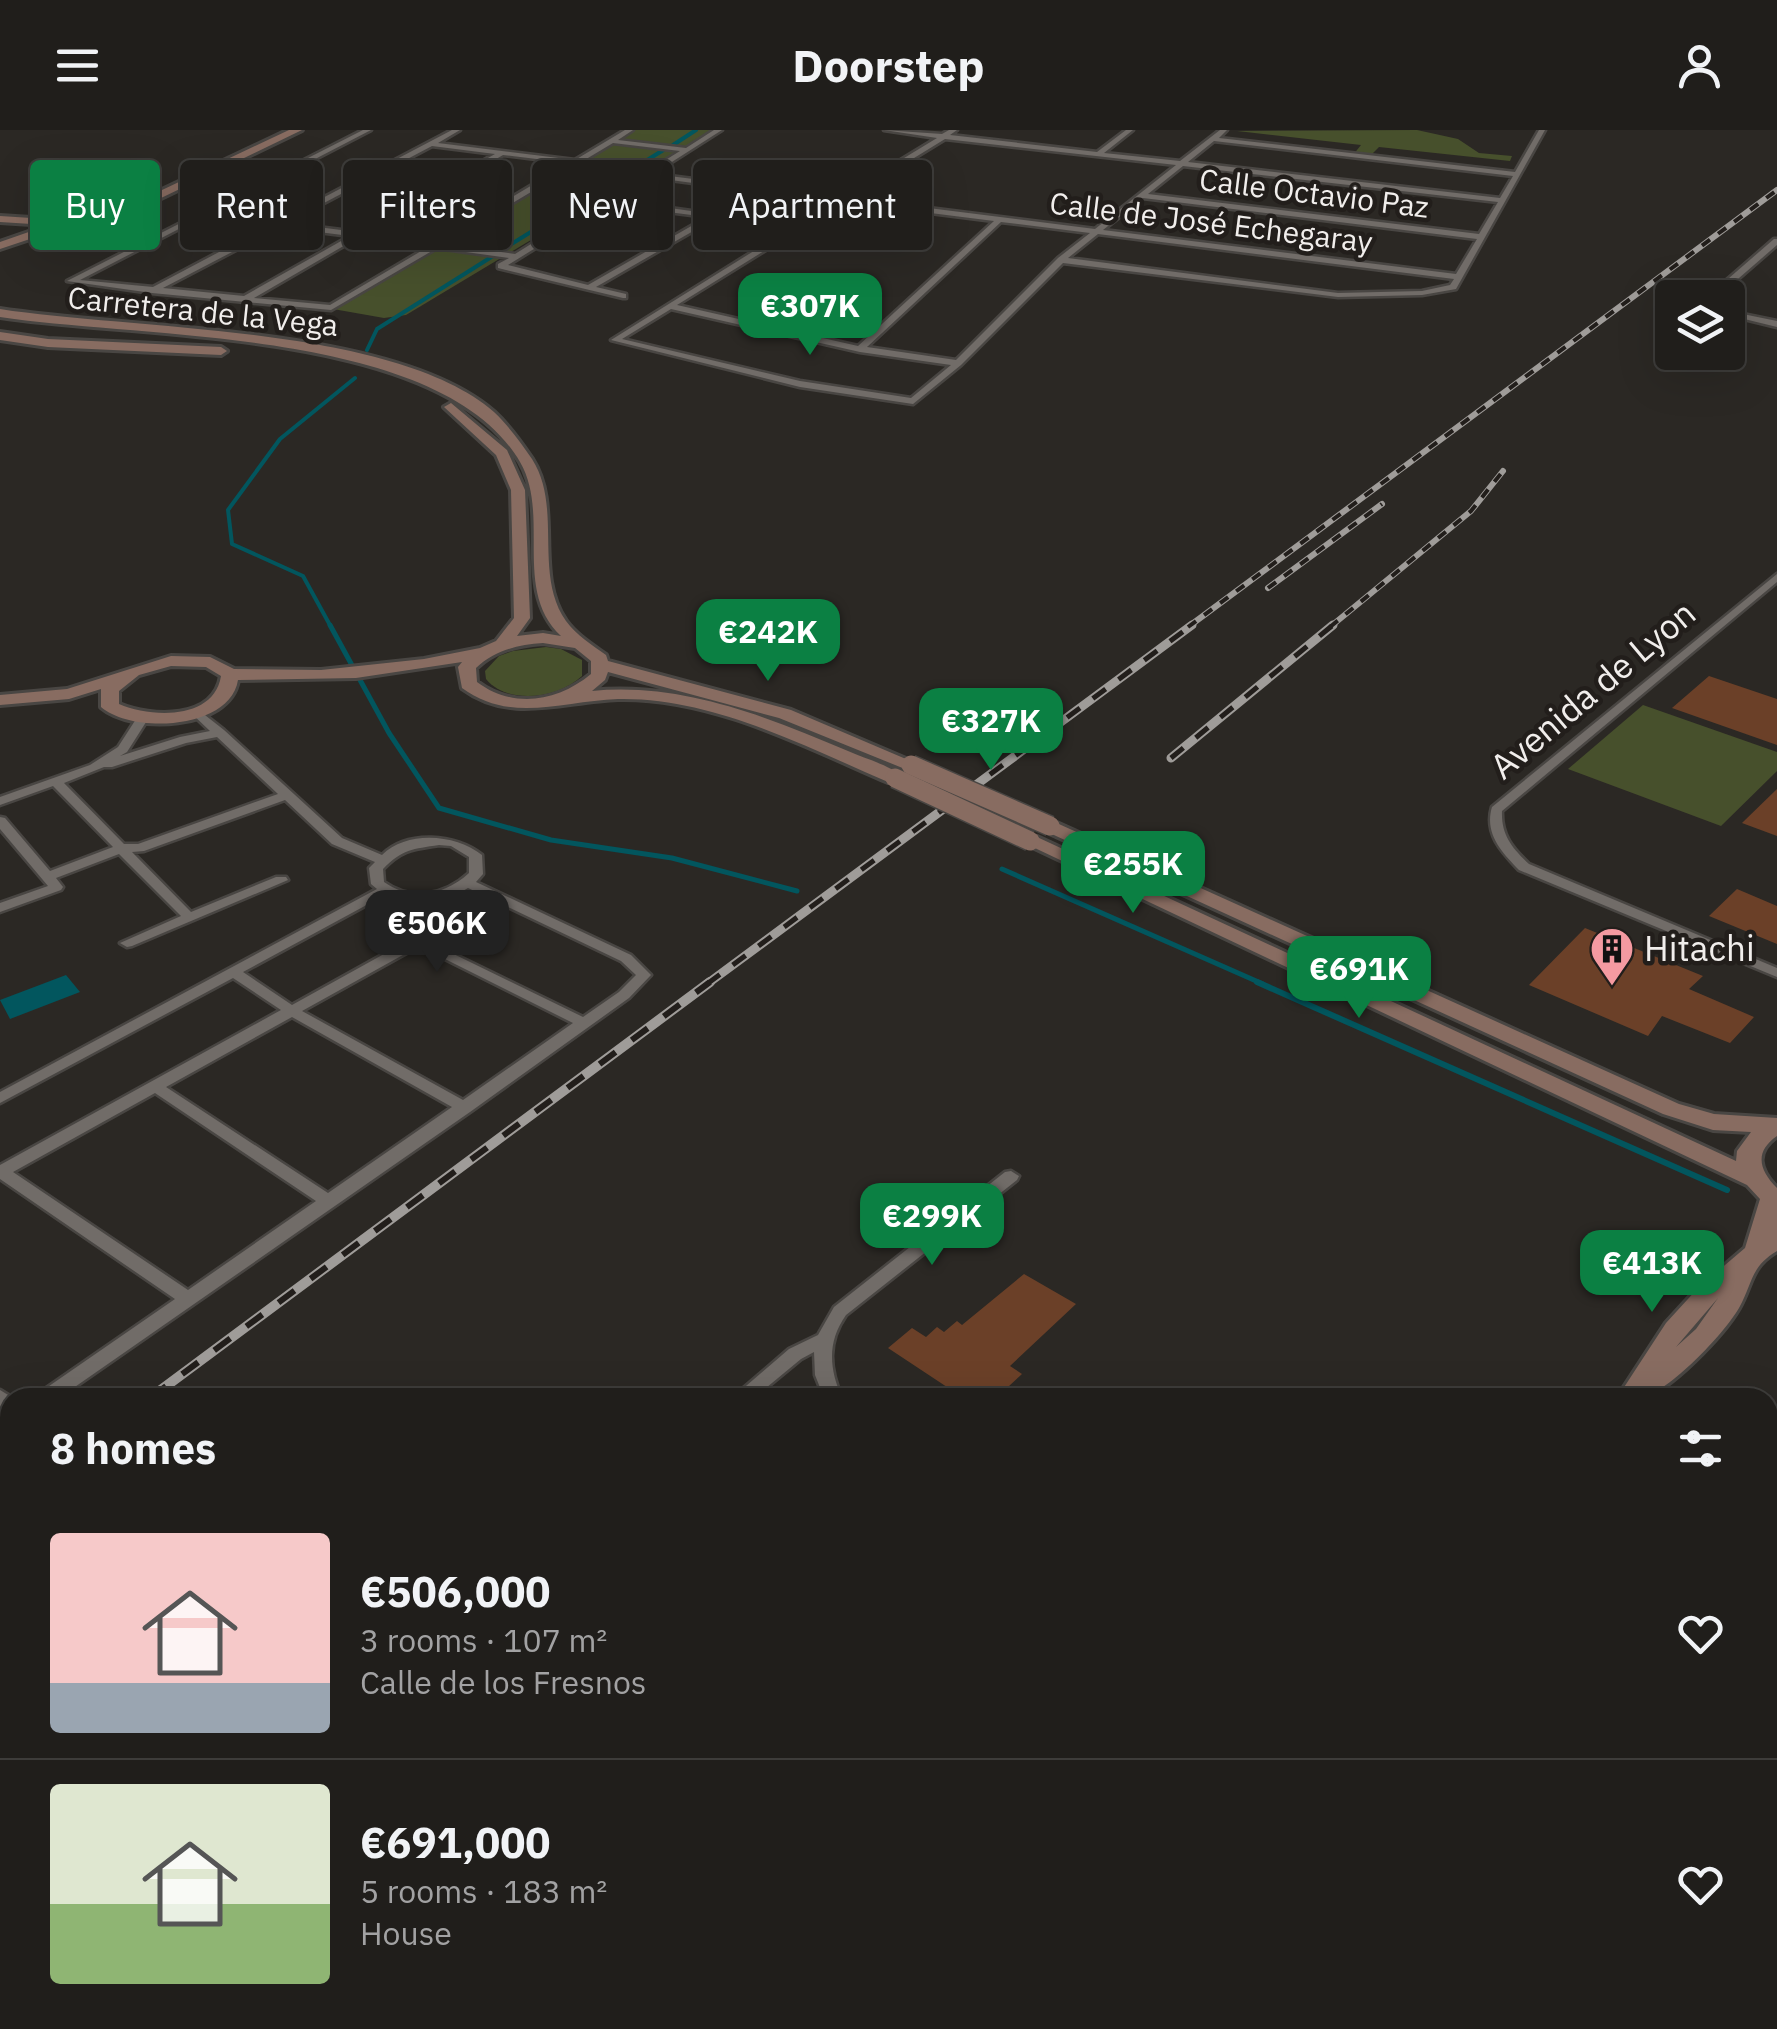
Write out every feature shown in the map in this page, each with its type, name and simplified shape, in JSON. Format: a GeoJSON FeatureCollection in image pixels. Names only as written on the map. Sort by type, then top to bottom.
{"type":"FeatureCollection","features":[{"type":"Feature","properties":{"kind":"main road"},"geometry":{"type":"LineString","coordinates":[[0,220],[28,228],[136,206],[296,130]]}},
{"type":"Feature","properties":{"kind":"main road"},"geometry":{"type":"LineString","coordinates":[[3,246],[28,228]]}},
{"type":"Feature","properties":{"kind":"main road"},"geometry":{"type":"LineString","coordinates":[[0,303],[271,335],[358,353],[396,364],[420,378]]}},
{"type":"Feature","properties":{"kind":"main road","name":"Carretera de la Vega"},"geometry":{"type":"LineString","coordinates":[[0,317],[274,342],[348,355],[420,378],[481,410],[521,452],[538,493],[548,609],[563,632],[596,653],[602,665]]}},
{"type":"Feature","properties":{"kind":"main road","name":"Carretera de la Vega"},"geometry":{"type":"LineString","coordinates":[[0,317],[270,348],[342,362],[424,392],[468,420],[502,453],[512,473],[521,510],[522,618],[503,643]]}},
{"type":"Feature","properties":{"kind":"main road"},"geometry":{"type":"LineString","coordinates":[[0,336],[273,355],[382,375]]}},
{"type":"Feature","properties":{"kind":"main road"},"geometry":{"type":"LineString","coordinates":[[0,704],[69,694],[172,661],[210,662],[230,674],[274,676],[430,664],[480,653],[503,643],[543,638],[580,644]]}},
{"type":"Feature","properties":{"kind":"main road"},"geometry":{"type":"LineString","coordinates":[[468,684],[467,667],[480,653]]}},
{"type":"Feature","properties":{"kind":"main road"},"geometry":{"type":"LineString","coordinates":[[551,702],[588,686],[599,676],[602,665],[785,714],[1050,826],[1654,1102],[1713,1122],[1777,1126]]}},
{"type":"Feature","properties":{"kind":"main road"},"geometry":{"type":"LineString","coordinates":[[223,698],[231,684],[230,674]]}},
{"type":"Feature","properties":{"kind":"main road"},"geometry":{"type":"LineString","coordinates":[[0,704],[110,707],[142,719],[196,712],[223,698],[276,684],[430,676],[468,684],[491,699],[520,704],[624,694],[680,702],[784,732],[894,778],[1754,1179],[1775,1200],[1750,1259],[1692,1332],[1702,1340],[1692,1352],[1641,1388]]}},
{"type":"Feature","properties":{"kind":"main road"},"geometry":{"type":"LineString","coordinates":[[110,707],[110,689],[120,678]]}},
{"type":"Feature","properties":{"kind":"main road"},"geometry":{"type":"LineString","coordinates":[[1754,1179],[1747,1162],[1749,1146],[1759,1134],[1777,1126]]}},
{"type":"Feature","properties":{"kind":"main road"},"geometry":{"type":"LineString","coordinates":[[1637,1388],[1668,1339],[1750,1259]]}},
{"type":"Feature","properties":{"kind":"street"},"geometry":{"type":"LineString","coordinates":[[309,160],[368,130]]}},
{"type":"Feature","properties":{"kind":"street"},"geometry":{"type":"LineString","coordinates":[[323,201],[457,130]]}},
{"type":"Feature","properties":{"kind":"street"},"geometry":{"type":"LineString","coordinates":[[579,160],[630,130]]}},
{"type":"Feature","properties":{"kind":"street"},"geometry":{"type":"LineString","coordinates":[[671,160],[719,130]]}},
{"type":"Feature","properties":{"kind":"street"},"geometry":{"type":"LineString","coordinates":[[886,130],[1502,200]]}},
{"type":"Feature","properties":{"kind":"street"},"geometry":{"type":"LineString","coordinates":[[905,160],[954,130]]}},
{"type":"Feature","properties":{"kind":"street"},"geometry":{"type":"LineString","coordinates":[[1098,154],[1130,130]]}},
{"type":"Feature","properties":{"kind":"street"},"geometry":{"type":"LineString","coordinates":[[759,250],[616,340],[800,384],[913,401],[958,363],[1061,260],[1224,130]]}},
{"type":"Feature","properties":{"kind":"street"},"geometry":{"type":"LineString","coordinates":[[1061,260],[1338,295],[1422,293],[1453,287],[1542,130]]}},
{"type":"Feature","properties":{"kind":"street"},"geometry":{"type":"LineString","coordinates":[[1214,139],[1517,174]]}},
{"type":"Feature","properties":{"kind":"street"},"geometry":{"type":"LineString","coordinates":[[612,141],[687,150]]}},
{"type":"Feature","properties":{"kind":"street"},"geometry":{"type":"LineString","coordinates":[[432,144],[560,160]]}},
{"type":"Feature","properties":{"kind":"street"},"geometry":{"type":"LineString","coordinates":[[490,160],[502,153]]}},
{"type":"Feature","properties":{"kind":"street","name":"Calle Octavio Paz"},"geometry":{"type":"LineString","coordinates":[[1142,196],[1482,237]]}},
{"type":"Feature","properties":{"kind":"street","name":"Calle de José Echegaray"},"geometry":{"type":"LineString","coordinates":[[932,212],[1458,276]]}},
{"type":"Feature","properties":{"kind":"street"},"geometry":{"type":"LineString","coordinates":[[860,350],[1000,220]]}},
{"type":"Feature","properties":{"kind":"street"},"geometry":{"type":"LineString","coordinates":[[180,225],[71,281],[331,308],[430,250]]}},
{"type":"Feature","properties":{"kind":"street"},"geometry":{"type":"LineString","coordinates":[[1731,280],[1777,240]]}},
{"type":"Feature","properties":{"kind":"street"},"geometry":{"type":"LineString","coordinates":[[244,300],[343,243]]}},
{"type":"Feature","properties":{"kind":"street"},"geometry":{"type":"LineString","coordinates":[[532,245],[504,263],[504,269],[623,296]]}},
{"type":"Feature","properties":{"kind":"street"},"geometry":{"type":"LineString","coordinates":[[152,291],[229,250]]}},
{"type":"Feature","properties":{"kind":"street"},"geometry":{"type":"LineString","coordinates":[[468,250],[514,256]]}},
{"type":"Feature","properties":{"kind":"street"},"geometry":{"type":"LineString","coordinates":[[588,288],[654,250]]}},
{"type":"Feature","properties":{"kind":"street"},"geometry":{"type":"LineString","coordinates":[[670,306],[860,350],[958,363]]}},
{"type":"Feature","properties":{"kind":"street"},"geometry":{"type":"LineString","coordinates":[[1745,316],[1777,324]]}},
{"type":"Feature","properties":{"kind":"street"},"geometry":{"type":"LineString","coordinates":[[1745,325],[1777,332]]}},
{"type":"Feature","properties":{"kind":"street","name":"Avenida de Lyon"},"geometry":{"type":"LineString","coordinates":[[1777,577],[1496,810],[1493,825],[1503,846],[1524,867],[1777,973]]}},
{"type":"Feature","properties":{"kind":"street"},"geometry":{"type":"LineString","coordinates":[[1760,590],[1777,596]]}},
{"type":"Feature","properties":{"kind":"street"},"geometry":{"type":"LineString","coordinates":[[196,712],[336,841],[382,860]]}},
{"type":"Feature","properties":{"kind":"street"},"geometry":{"type":"LineString","coordinates":[[94,768],[123,749],[142,719]]}},
{"type":"Feature","properties":{"kind":"street"},"geometry":{"type":"LineString","coordinates":[[0,801],[94,768],[220,732]]}},
{"type":"Feature","properties":{"kind":"street"},"geometry":{"type":"LineString","coordinates":[[56,782],[189,917]]}},
{"type":"Feature","properties":{"kind":"street"},"geometry":{"type":"LineString","coordinates":[[47,877],[122,848],[138,848],[287,795]]}},
{"type":"Feature","properties":{"kind":"street"},"geometry":{"type":"LineString","coordinates":[[0,821],[56,887],[0,908]]}},
{"type":"Feature","properties":{"kind":"street"},"geometry":{"type":"LineString","coordinates":[[0,848],[16,842]]}},
{"type":"Feature","properties":{"kind":"street"},"geometry":{"type":"LineString","coordinates":[[0,1098],[385,890],[426,898],[468,883],[476,874],[475,856],[454,844],[406,846],[382,860],[375,876],[385,890]]}},
{"type":"Feature","properties":{"kind":"street"},"geometry":{"type":"LineString","coordinates":[[127,944],[281,880]]}},
{"type":"Feature","properties":{"kind":"street"},"geometry":{"type":"LineString","coordinates":[[59,1388],[465,1108],[624,995],[644,975],[637,964],[468,883]]}},
{"type":"Feature","properties":{"kind":"street"},"geometry":{"type":"LineString","coordinates":[[188,1299],[0,1172],[408,947],[429,946],[584,1023]]}},
{"type":"Feature","properties":{"kind":"street"},"geometry":{"type":"LineString","coordinates":[[233,972],[292,1011],[465,1108]]}},
{"type":"Feature","properties":{"kind":"street"},"geometry":{"type":"LineString","coordinates":[[156,1087],[330,1202]]}},
{"type":"Feature","properties":{"kind":"street"},"geometry":{"type":"LineString","coordinates":[[830,1388],[820,1360],[824,1340],[840,1311],[1010,1176]]}},
{"type":"Feature","properties":{"kind":"street"},"geometry":{"type":"LineString","coordinates":[[754,1388],[795,1354],[824,1340]]}},
{"type":"Feature","properties":{"kind":"green space"},"geometry":{"type":"Polygon","coordinates":[[[632,130],[714,130],[664,160],[582,160],[632,130]]]}},
{"type":"Feature","properties":{"kind":"green space"},"geometry":{"type":"Polygon","coordinates":[[[1417,130],[1458,139],[1479,153],[1512,156],[1510,161],[1379,147],[1370,156],[1353,155],[1361,145],[1237,131],[1417,130]]]}},
{"type":"Feature","properties":{"kind":"green space"},"geometry":{"type":"Polygon","coordinates":[[[532,190],[532,239],[406,315],[384,318],[333,309],[432,250],[512,250],[512,202],[532,190]]]}},
{"type":"Feature","properties":{"kind":"green space"},"geometry":{"type":"Polygon","coordinates":[[[546,647],[561,649],[582,660],[582,676],[560,690],[534,696],[507,693],[486,679],[485,671],[499,656],[546,647]]]}},
{"type":"Feature","properties":{"kind":"green space"},"geometry":{"type":"Polygon","coordinates":[[[1643,705],[1777,752],[1777,771],[1721,826],[1568,769],[1643,705]]]}},
{"type":"Feature","properties":{"kind":"water"},"geometry":{"type":"Polygon","coordinates":[[[66,975],[80,992],[10,1019],[0,1000],[66,975]]]}},
{"type":"Feature","properties":{"kind":"building"},"geometry":{"type":"Polygon","coordinates":[[[1709,676],[1777,699],[1777,745],[1672,708],[1709,676]]]}},
{"type":"Feature","properties":{"kind":"building"},"geometry":{"type":"Polygon","coordinates":[[[1777,789],[1777,836],[1742,823],[1777,789]]]}},
{"type":"Feature","properties":{"kind":"building"},"geometry":{"type":"Polygon","coordinates":[[[1737,889],[1777,906],[1777,944],[1709,916],[1737,889]]]}},
{"type":"Feature","properties":{"kind":"building","name":"Hitachi"},"geometry":{"type":"Polygon","coordinates":[[[1585,928],[1703,976],[1689,989],[1754,1017],[1730,1043],[1662,1016],[1648,1036],[1529,985],[1585,928]]]}},
{"type":"Feature","properties":{"kind":"building"},"geometry":{"type":"Polygon","coordinates":[[[1024,1274],[1076,1304],[1010,1366],[1022,1374],[1007,1388],[948,1388],[888,1348],[912,1328],[926,1337],[937,1327],[944,1332],[957,1321],[962,1325],[1024,1274]]]}},
{"type":"Feature","properties":{"kind":"waterway"},"geometry":{"type":"LineString","coordinates":[[673,145],[696,130]]}},
{"type":"Feature","properties":{"kind":"waterway"},"geometry":{"type":"LineString","coordinates":[[500,251],[665,149]]}},
{"type":"Feature","properties":{"kind":"waterway"},"geometry":{"type":"LineString","coordinates":[[367,350],[377,329],[493,256]]}},
{"type":"Feature","properties":{"kind":"waterway"},"geometry":{"type":"LineString","coordinates":[[331,627],[303,576],[232,544],[228,510],[280,439],[355,378]]}},
{"type":"Feature","properties":{"kind":"waterway"},"geometry":{"type":"LineString","coordinates":[[330,625],[389,733],[439,808],[551,840],[672,858],[797,891]]}},
{"type":"Feature","properties":{"kind":"waterway"},"geometry":{"type":"LineString","coordinates":[[1002,869],[1263,984]]}},
{"type":"Feature","properties":{"kind":"waterway"},"geometry":{"type":"LineString","coordinates":[[1257,982],[1727,1190]]}},
{"type":"Feature","properties":{"kind":"railway"},"geometry":{"type":"LineString","coordinates":[[1188,627],[1777,190]]}},
{"type":"Feature","properties":{"kind":"railway"},"geometry":{"type":"LineString","coordinates":[[1330,627],[1471,511],[1503,471]]}},
{"type":"Feature","properties":{"kind":"railway"},"geometry":{"type":"LineString","coordinates":[[1268,588],[1382,504]]}},
{"type":"Feature","properties":{"kind":"railway"},"geometry":{"type":"LineString","coordinates":[[707,984],[1192,625]]}},
{"type":"Feature","properties":{"kind":"railway"},"geometry":{"type":"LineString","coordinates":[[1171,758],[1333,625]]}},
{"type":"Feature","properties":{"kind":"railway"},"geometry":{"type":"LineString","coordinates":[[163,1388],[710,982]]}},
{"type":"Feature","properties":{"kind":"place","name":"Hitachi"},"geometry":{"type":"Point","coordinates":[1612,987]}}]}
